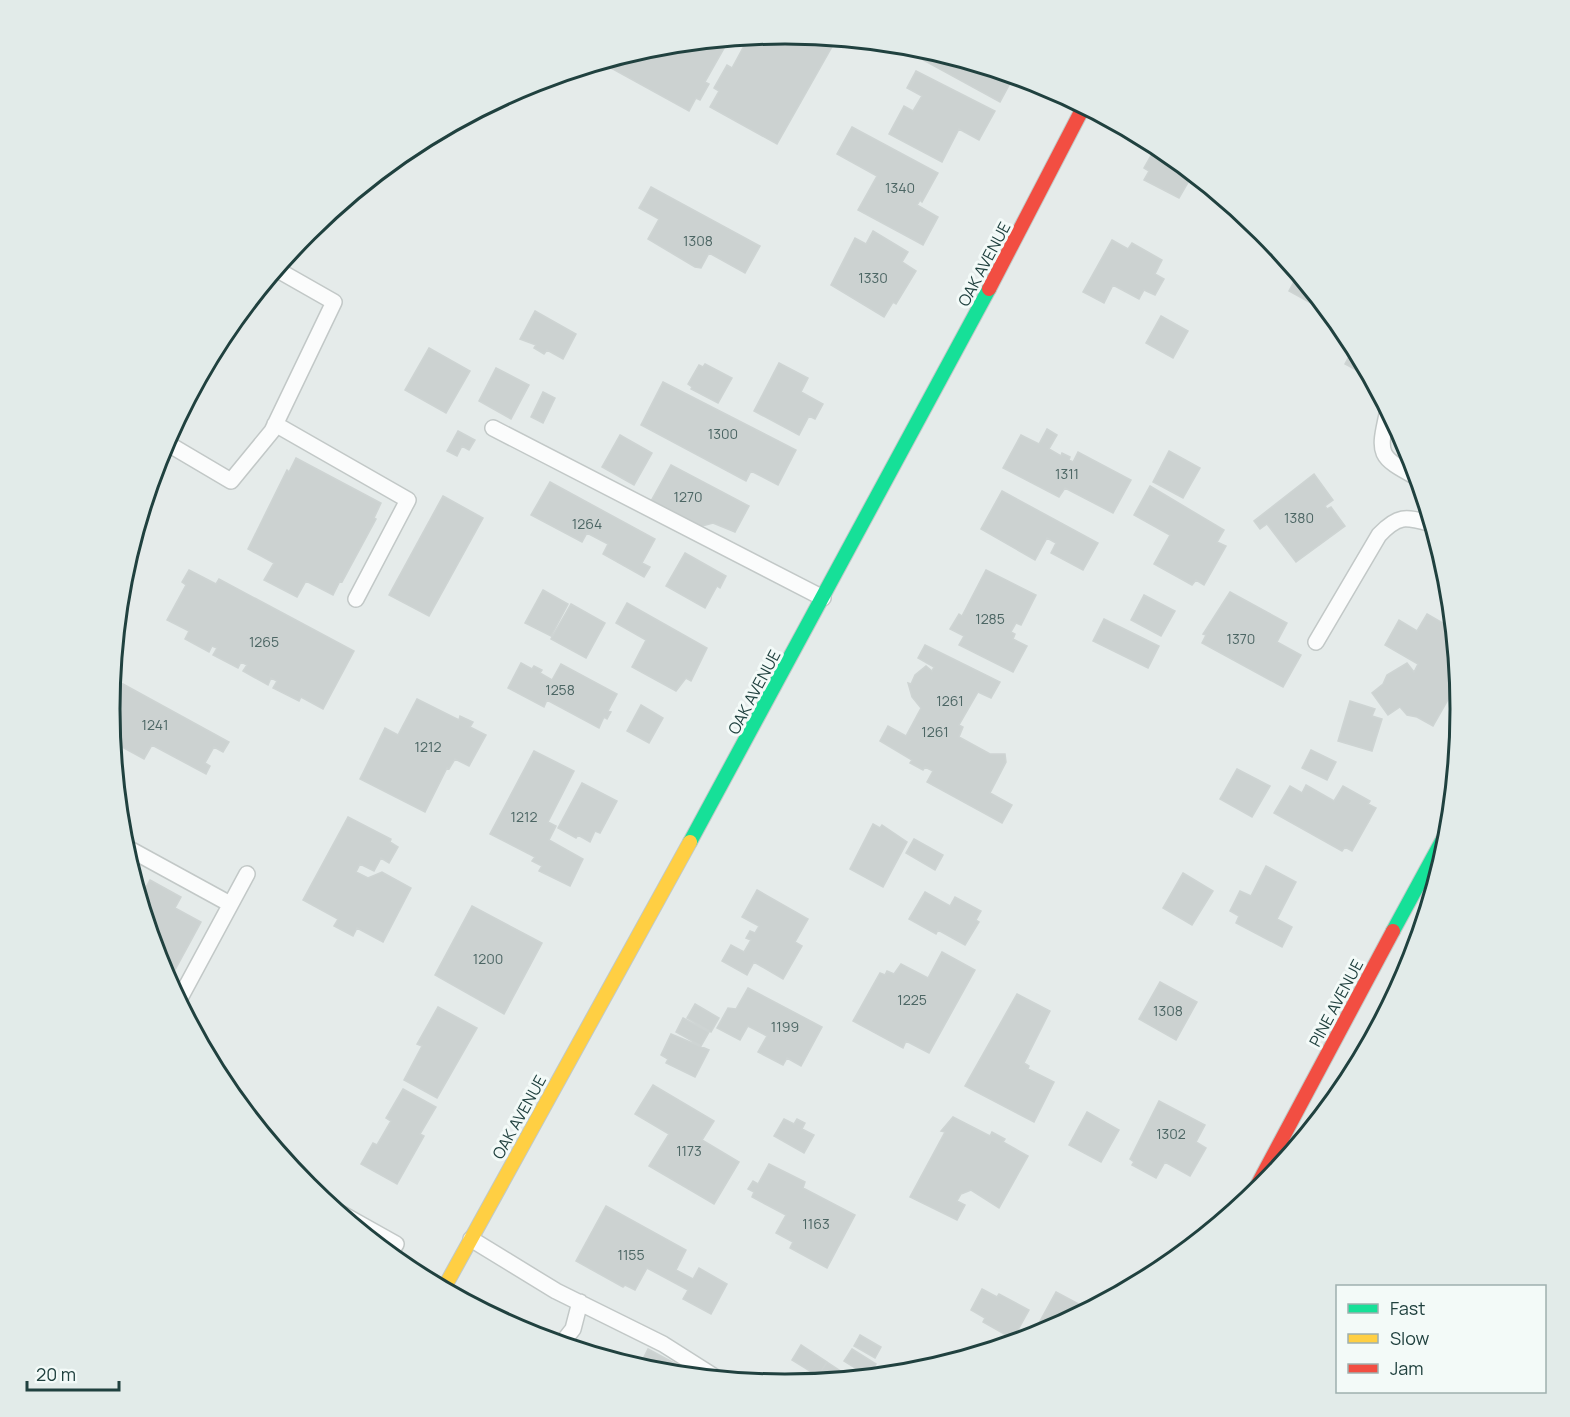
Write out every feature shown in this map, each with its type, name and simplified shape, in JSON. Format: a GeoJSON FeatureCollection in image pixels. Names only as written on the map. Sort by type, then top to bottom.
{"type":"FeatureCollection","features":[{"type":"Feature","properties":{"kind":"street","name":"OAK AVENUE"},"geometry":{"type":"LineString","coordinates":[[448,1281],[623,961],[704,819],[1014,245],[1081,113]]}},
{"type":"Feature","properties":{"kind":"street","name":"PINE AVENUE"},"geometry":{"type":"LineString","coordinates":[[1267,1166],[1432,860]]}},
{"type":"Feature","properties":{"kind":"lane"},"geometry":{"type":"LineString","coordinates":[[174,447],[231,481],[275,424],[334,302],[283,272]]}},
{"type":"Feature","properties":{"kind":"lane"},"geometry":{"type":"LineString","coordinates":[[1385,423],[1381,440],[1383,454],[1391,464],[1406,472]]}},
{"type":"Feature","properties":{"kind":"lane"},"geometry":{"type":"LineString","coordinates":[[275,424],[408,500],[356,599]]}},
{"type":"Feature","properties":{"kind":"lane"},"geometry":{"type":"LineString","coordinates":[[494,428],[823,598]]}},
{"type":"Feature","properties":{"kind":"lane"},"geometry":{"type":"LineString","coordinates":[[1316,642],[1379,535],[1392,521],[1408,517],[1423,521]]}},
{"type":"Feature","properties":{"kind":"lane"},"geometry":{"type":"LineString","coordinates":[[136,853],[230,904]]}},
{"type":"Feature","properties":{"kind":"lane"},"geometry":{"type":"LineString","coordinates":[[184,991],[247,874]]}},
{"type":"Feature","properties":{"kind":"lane"},"geometry":{"type":"LineString","coordinates":[[377,1233],[396,1244],[395,1246]]}},
{"type":"Feature","properties":{"kind":"lane"},"geometry":{"type":"LineString","coordinates":[[471,1239],[580,1302],[663,1344],[701,1368]]}},
{"type":"Feature","properties":{"kind":"lane"},"geometry":{"type":"LineString","coordinates":[[567,1337],[573,1329],[580,1302]]}},
{"type":"Feature","properties":{"kind":"building"},"geometry":{"type":"Polygon","coordinates":[[[744,45],[833,45],[777,144],[710,107],[719,91],[714,88],[727,65],[732,68],[744,45]]]}},
{"type":"Feature","properties":{"kind":"building"},"geometry":{"type":"Polygon","coordinates":[[[725,47],[705,82],[709,84],[700,100],[696,98],[689,111],[609,67],[655,56],[725,47]]]}},
{"type":"Feature","properties":{"kind":"building"},"geometry":{"type":"Polygon","coordinates":[[[917,56],[957,66],[1010,83],[1000,102],[917,56]]]}},
{"type":"Feature","properties":{"kind":"building"},"geometry":{"type":"Polygon","coordinates":[[[916,71],[995,111],[979,140],[959,129],[942,162],[889,134],[904,106],[913,111],[922,96],[907,88],[916,71]]]}},
{"type":"Feature","properties":{"kind":"building"},"geometry":{"type":"Polygon","coordinates":[[[852,127],[938,173],[922,202],[920,200],[917,205],[938,217],[923,245],[858,210],[877,176],[837,154],[852,127]]]}},
{"type":"Feature","properties":{"kind":"building"},"geometry":{"type":"Polygon","coordinates":[[[1152,154],[1189,180],[1179,198],[1144,180],[1149,171],[1144,168],[1152,154]]]}},
{"type":"Feature","properties":{"kind":"building"},"geometry":{"type":"Polygon","coordinates":[[[651,187],[760,246],[745,273],[709,253],[701,268],[695,267],[648,239],[659,219],[639,208],[651,187]]]}},
{"type":"Feature","properties":{"kind":"building"},"geometry":{"type":"Polygon","coordinates":[[[873,231],[908,252],[902,262],[916,271],[896,304],[893,302],[884,317],[831,285],[855,238],[866,244],[873,231]]]}},
{"type":"Feature","properties":{"kind":"building"},"geometry":{"type":"Polygon","coordinates":[[[1112,240],[1128,249],[1132,243],[1162,260],[1155,274],[1164,279],[1155,295],[1144,290],[1139,299],[1113,285],[1104,303],[1083,292],[1112,240]]]}},
{"type":"Feature","properties":{"kind":"building"},"geometry":{"type":"Polygon","coordinates":[[[1294,281],[1313,304],[1289,291],[1294,281]]]}},
{"type":"Feature","properties":{"kind":"building"},"geometry":{"type":"Polygon","coordinates":[[[535,311],[576,334],[563,359],[547,350],[544,354],[534,348],[536,345],[520,339],[535,311]]]}},
{"type":"Feature","properties":{"kind":"building"},"geometry":{"type":"Polygon","coordinates":[[[1161,316],[1188,331],[1173,358],[1146,343],[1161,316]]]}},
{"type":"Feature","properties":{"kind":"building"},"geometry":{"type":"Polygon","coordinates":[[[429,348],[470,371],[446,413],[405,390],[429,348]]]}},
{"type":"Feature","properties":{"kind":"building"},"geometry":{"type":"Polygon","coordinates":[[[1349,357],[1358,371],[1345,364],[1349,357]]]}},
{"type":"Feature","properties":{"kind":"building"},"geometry":{"type":"Polygon","coordinates":[[[779,363],[808,378],[801,392],[823,404],[815,419],[809,416],[799,435],[754,411],[779,363]]]}},
{"type":"Feature","properties":{"kind":"building"},"geometry":{"type":"Polygon","coordinates":[[[705,364],[732,378],[718,403],[691,389],[692,387],[688,384],[699,365],[703,367],[705,364]]]}},
{"type":"Feature","properties":{"kind":"building"},"geometry":{"type":"Polygon","coordinates":[[[496,368],[529,385],[511,419],[479,401],[496,368]]]}},
{"type":"Feature","properties":{"kind":"building"},"geometry":{"type":"Polygon","coordinates":[[[663,382],[796,450],[778,485],[751,471],[746,481],[641,425],[663,382]]]}},
{"type":"Feature","properties":{"kind":"building"},"geometry":{"type":"Polygon","coordinates":[[[543,392],[555,398],[543,423],[531,417],[543,392]]]}},
{"type":"Feature","properties":{"kind":"building"},"geometry":{"type":"Polygon","coordinates":[[[1047,429],[1057,435],[1049,449],[1061,456],[1062,453],[1070,457],[1069,460],[1073,462],[1078,452],[1131,480],[1113,513],[1065,488],[1059,497],[1003,468],[1021,435],[1039,444],[1047,429]]]}},
{"type":"Feature","properties":{"kind":"building"},"geometry":{"type":"Polygon","coordinates":[[[458,431],[475,440],[469,450],[462,446],[457,456],[447,451],[458,431]]]}},
{"type":"Feature","properties":{"kind":"building"},"geometry":{"type":"Polygon","coordinates":[[[620,435],[652,453],[634,485],[602,467],[620,435]]]}},
{"type":"Feature","properties":{"kind":"building"},"geometry":{"type":"Polygon","coordinates":[[[1169,451],[1200,468],[1183,498],[1153,482],[1169,451]]]}},
{"type":"Feature","properties":{"kind":"building"},"geometry":{"type":"Polygon","coordinates":[[[296,458],[381,503],[374,518],[376,519],[333,595],[306,581],[297,597],[264,580],[274,563],[248,549],[287,470],[289,472],[296,458]]]}},
{"type":"Feature","properties":{"kind":"building"},"geometry":{"type":"Polygon","coordinates":[[[671,465],[749,506],[735,532],[713,523],[702,526],[694,539],[645,512],[671,465]]]}},
{"type":"Feature","properties":{"kind":"building"},"geometry":{"type":"Polygon","coordinates":[[[1314,474],[1333,500],[1325,506],[1327,509],[1331,507],[1345,526],[1296,562],[1267,524],[1260,529],[1254,521],[1314,474]]]}},
{"type":"Feature","properties":{"kind":"building"},"geometry":{"type":"Polygon","coordinates":[[[550,482],[655,539],[642,563],[650,567],[644,577],[603,554],[608,544],[587,533],[582,542],[531,515],[550,482]]]}},
{"type":"Feature","properties":{"kind":"building"},"geometry":{"type":"Polygon","coordinates":[[[1150,486],[1224,530],[1217,542],[1226,546],[1204,585],[1196,580],[1192,585],[1154,564],[1170,535],[1134,515],[1150,486]]]}},
{"type":"Feature","properties":{"kind":"building"},"geometry":{"type":"Polygon","coordinates":[[[1002,491],[1098,543],[1083,570],[1051,553],[1056,543],[1047,538],[1035,560],[981,529],[1002,491]]]}},
{"type":"Feature","properties":{"kind":"building"},"geometry":{"type":"Polygon","coordinates":[[[443,496],[483,518],[429,616],[389,595],[443,496]]]}},
{"type":"Feature","properties":{"kind":"building"},"geometry":{"type":"Polygon","coordinates":[[[685,553],[726,576],[720,588],[717,586],[705,608],[666,586],[685,553]]]}},
{"type":"Feature","properties":{"kind":"building"},"geometry":{"type":"Polygon","coordinates":[[[189,570],[216,584],[219,579],[354,651],[323,709],[301,697],[299,701],[273,688],[277,681],[271,678],[268,685],[243,671],[247,665],[241,662],[238,668],[213,655],[217,648],[212,646],[209,652],[185,639],[189,631],[167,620],[186,585],[182,582],[189,570]]]}},
{"type":"Feature","properties":{"kind":"building"},"geometry":{"type":"Polygon","coordinates":[[[986,570],[1036,595],[1021,625],[1016,623],[1011,632],[1015,634],[1013,639],[1027,646],[1013,672],[959,645],[964,636],[950,629],[959,614],[962,616],[986,570]]]}},
{"type":"Feature","properties":{"kind":"building"},"geometry":{"type":"Polygon","coordinates":[[[543,590],[568,604],[551,636],[525,623],[543,590]]]}},
{"type":"Feature","properties":{"kind":"building"},"geometry":{"type":"Polygon","coordinates":[[[1230,592],[1287,623],[1277,642],[1301,655],[1283,687],[1202,643],[1206,635],[1203,634],[1230,592]]]}},
{"type":"Feature","properties":{"kind":"building"},"geometry":{"type":"Polygon","coordinates":[[[1144,595],[1175,611],[1161,636],[1131,620],[1144,595]]]}},
{"type":"Feature","properties":{"kind":"building"},"geometry":{"type":"Polygon","coordinates":[[[627,603],[707,648],[691,681],[686,678],[676,691],[632,667],[646,640],[616,623],[627,603]]]}},
{"type":"Feature","properties":{"kind":"building"},"geometry":{"type":"Polygon","coordinates":[[[571,604],[605,623],[586,658],[551,639],[571,604]]]}},
{"type":"Feature","properties":{"kind":"building"},"geometry":{"type":"Polygon","coordinates":[[[1427,614],[1444,624],[1450,697],[1433,726],[1417,717],[1407,715],[1400,707],[1388,715],[1372,693],[1383,684],[1387,675],[1407,663],[1414,672],[1418,664],[1385,645],[1399,620],[1417,631],[1427,614]]]}},
{"type":"Feature","properties":{"kind":"building"},"geometry":{"type":"Polygon","coordinates":[[[1104,619],[1159,646],[1148,668],[1093,641],[1104,619]]]}},
{"type":"Feature","properties":{"kind":"building"},"geometry":{"type":"Polygon","coordinates":[[[925,645],[1000,682],[991,698],[978,692],[959,725],[963,727],[959,737],[990,754],[1005,754],[1006,762],[990,793],[1012,805],[1002,823],[927,782],[933,771],[925,767],[923,770],[910,763],[912,760],[880,741],[888,726],[906,736],[921,708],[912,697],[908,683],[911,684],[915,675],[926,666],[932,671],[934,667],[918,658],[925,645]]]}},
{"type":"Feature","properties":{"kind":"building"},"geometry":{"type":"Polygon","coordinates":[[[521,663],[532,669],[534,666],[542,670],[540,673],[552,680],[561,664],[617,694],[608,711],[611,712],[607,719],[604,717],[599,728],[547,700],[544,707],[508,688],[521,663]]]}},
{"type":"Feature","properties":{"kind":"building"},"geometry":{"type":"Polygon","coordinates":[[[121,683],[229,742],[223,752],[214,747],[205,763],[210,766],[206,774],[152,745],[144,759],[121,746],[121,683]]]}},
{"type":"Feature","properties":{"kind":"building"},"geometry":{"type":"Polygon","coordinates":[[[417,699],[459,720],[460,716],[473,722],[470,727],[486,735],[469,766],[455,759],[449,769],[447,768],[425,812],[360,779],[385,728],[398,735],[417,699]]]}},
{"type":"Feature","properties":{"kind":"building"},"geometry":{"type":"Polygon","coordinates":[[[1350,701],[1375,709],[1372,716],[1382,719],[1372,751],[1338,741],[1350,701]]]}},
{"type":"Feature","properties":{"kind":"building"},"geometry":{"type":"Polygon","coordinates":[[[641,705],[663,718],[649,743],[627,731],[641,705]]]}},
{"type":"Feature","properties":{"kind":"building"},"geometry":{"type":"Polygon","coordinates":[[[1311,750],[1336,762],[1327,780],[1302,768],[1311,750]]]}},
{"type":"Feature","properties":{"kind":"building"},"geometry":{"type":"Polygon","coordinates":[[[534,751],[574,771],[548,822],[556,826],[549,840],[583,859],[570,886],[539,871],[542,866],[532,861],[535,857],[490,834],[534,751]]]}},
{"type":"Feature","properties":{"kind":"building"},"geometry":{"type":"Polygon","coordinates":[[[1237,769],[1270,786],[1252,817],[1220,799],[1237,769]]]}},
{"type":"Feature","properties":{"kind":"building"},"geometry":{"type":"Polygon","coordinates":[[[582,783],[617,801],[600,833],[595,831],[590,842],[578,835],[576,838],[558,828],[582,783]]]}},
{"type":"Feature","properties":{"kind":"building"},"geometry":{"type":"Polygon","coordinates":[[[1306,785],[1334,801],[1343,786],[1370,801],[1368,804],[1376,808],[1352,851],[1345,847],[1342,851],[1274,813],[1290,786],[1302,793],[1306,785]]]}},
{"type":"Feature","properties":{"kind":"building"},"geometry":{"type":"Polygon","coordinates":[[[348,817],[391,839],[390,842],[398,847],[389,863],[381,858],[374,871],[360,864],[356,872],[368,878],[382,872],[411,888],[383,942],[357,928],[353,936],[334,926],[338,919],[303,900],[348,817]]]}},
{"type":"Feature","properties":{"kind":"building"},"geometry":{"type":"Polygon","coordinates":[[[873,824],[880,828],[882,825],[907,842],[883,887],[850,869],[873,824]]]}},
{"type":"Feature","properties":{"kind":"building"},"geometry":{"type":"Polygon","coordinates":[[[914,839],[943,855],[935,870],[906,853],[914,839]]]}},
{"type":"Feature","properties":{"kind":"building"},"geometry":{"type":"Polygon","coordinates":[[[1266,866],[1296,882],[1277,919],[1292,927],[1282,947],[1236,923],[1239,916],[1230,911],[1240,891],[1251,896],[1266,866]]]}},
{"type":"Feature","properties":{"kind":"building"},"geometry":{"type":"Polygon","coordinates":[[[1183,873],[1213,891],[1192,925],[1163,908],[1183,873]]]}},
{"type":"Feature","properties":{"kind":"building"},"geometry":{"type":"Polygon","coordinates":[[[150,880],[181,897],[175,908],[201,922],[175,971],[155,922],[145,889],[150,880]]]}},
{"type":"Feature","properties":{"kind":"building"},"geometry":{"type":"Polygon","coordinates":[[[757,890],[808,919],[795,942],[802,946],[783,979],[754,962],[747,975],[722,961],[731,945],[744,952],[751,940],[746,938],[750,931],[755,933],[759,926],[742,917],[757,890]]]}},
{"type":"Feature","properties":{"kind":"building"},"geometry":{"type":"Polygon","coordinates":[[[925,892],[950,906],[955,897],[981,911],[976,920],[979,922],[965,945],[938,930],[936,934],[909,919],[925,892]]]}},
{"type":"Feature","properties":{"kind":"building"},"geometry":{"type":"Polygon","coordinates":[[[472,906],[542,943],[504,1014],[435,975],[472,906]]]}},
{"type":"Feature","properties":{"kind":"building"},"geometry":{"type":"Polygon","coordinates":[[[942,952],[975,970],[929,1053],[906,1041],[903,1048],[853,1021],[880,973],[885,975],[887,971],[894,974],[901,964],[928,978],[942,952]]]}},
{"type":"Feature","properties":{"kind":"building"},"geometry":{"type":"Polygon","coordinates":[[[1160,982],[1197,1002],[1176,1040],[1139,1019],[1160,982]]]}},
{"type":"Feature","properties":{"kind":"building"},"geometry":{"type":"Polygon","coordinates":[[[748,988],[822,1027],[801,1066],[787,1058],[783,1065],[758,1052],[767,1036],[748,1026],[740,1040],[717,1028],[728,1008],[736,1009],[748,988]]]}},
{"type":"Feature","properties":{"kind":"building"},"geometry":{"type":"Polygon","coordinates":[[[1017,994],[1050,1011],[1024,1063],[1029,1066],[1028,1069],[1054,1082],[1034,1122],[965,1086],[1017,994]]]}},
{"type":"Feature","properties":{"kind":"building"},"geometry":{"type":"Polygon","coordinates":[[[695,1004],[719,1018],[711,1032],[687,1018],[695,1004]]]}},
{"type":"Feature","properties":{"kind":"building"},"geometry":{"type":"Polygon","coordinates":[[[438,1007],[477,1028],[437,1098],[404,1080],[422,1046],[417,1044],[438,1007]]]}},
{"type":"Feature","properties":{"kind":"building"},"geometry":{"type":"Polygon","coordinates":[[[683,1018],[709,1032],[701,1046],[676,1032],[683,1018]]]}},
{"type":"Feature","properties":{"kind":"building"},"geometry":{"type":"Polygon","coordinates":[[[671,1034],[709,1050],[695,1077],[666,1063],[668,1059],[661,1055],[671,1034]]]}},
{"type":"Feature","properties":{"kind":"building"},"geometry":{"type":"Polygon","coordinates":[[[653,1085],[714,1121],[702,1140],[739,1162],[714,1204],[649,1166],[669,1134],[635,1114],[653,1085]]]}},
{"type":"Feature","properties":{"kind":"building"},"geometry":{"type":"Polygon","coordinates":[[[403,1089],[436,1107],[420,1134],[424,1136],[397,1184],[361,1164],[373,1143],[377,1145],[391,1121],[386,1118],[403,1089]]]}},
{"type":"Feature","properties":{"kind":"building"},"geometry":{"type":"Polygon","coordinates":[[[1159,1101],[1205,1125],[1196,1142],[1206,1148],[1190,1176],[1165,1162],[1156,1178],[1132,1165],[1134,1162],[1130,1159],[1159,1101]]]}},
{"type":"Feature","properties":{"kind":"building"},"geometry":{"type":"Polygon","coordinates":[[[1087,1112],[1119,1130],[1101,1162],[1069,1145],[1087,1112]]]}},
{"type":"Feature","properties":{"kind":"building"},"geometry":{"type":"Polygon","coordinates":[[[953,1117],[990,1136],[992,1132],[1005,1139],[1003,1142],[1028,1156],[999,1208],[971,1190],[961,1194],[957,1201],[965,1205],[957,1220],[910,1197],[945,1132],[941,1131],[953,1117]]]}},
{"type":"Feature","properties":{"kind":"building"},"geometry":{"type":"Polygon","coordinates":[[[784,1119],[794,1124],[797,1119],[805,1123],[802,1129],[814,1135],[804,1153],[774,1136],[784,1119]]]}},
{"type":"Feature","properties":{"kind":"building"},"geometry":{"type":"Polygon","coordinates":[[[769,1164],[805,1182],[803,1188],[855,1215],[827,1268],[790,1248],[793,1242],[776,1233],[786,1215],[752,1197],[754,1192],[748,1189],[753,1181],[758,1184],[769,1164]]]}},
{"type":"Feature","properties":{"kind":"building"},"geometry":{"type":"Polygon","coordinates":[[[606,1206],[686,1250],[676,1270],[693,1279],[699,1268],[727,1284],[711,1314],[683,1299],[688,1290],[647,1268],[635,1290],[625,1285],[623,1287],[576,1261],[606,1206]]]}},
{"type":"Feature","properties":{"kind":"building"},"geometry":{"type":"Polygon","coordinates":[[[982,1289],[997,1297],[999,1294],[1029,1310],[1017,1331],[1006,1335],[983,1322],[985,1318],[971,1310],[982,1289]]]}},
{"type":"Feature","properties":{"kind":"building"},"geometry":{"type":"Polygon","coordinates":[[[1056,1292],[1080,1305],[1079,1305],[1039,1323],[1056,1292]]]}},
{"type":"Feature","properties":{"kind":"building"},"geometry":{"type":"Polygon","coordinates":[[[860,1335],[881,1347],[875,1358],[854,1346],[860,1335]]]}},
{"type":"Feature","properties":{"kind":"building"},"geometry":{"type":"Polygon","coordinates":[[[801,1345],[827,1362],[820,1372],[813,1373],[792,1360],[801,1345]]]}},
{"type":"Feature","properties":{"kind":"building"},"geometry":{"type":"Polygon","coordinates":[[[648,1349],[677,1365],[655,1361],[643,1358],[648,1349]]]}},
{"type":"Feature","properties":{"kind":"building"},"geometry":{"type":"Polygon","coordinates":[[[852,1349],[876,1364],[873,1368],[857,1369],[844,1361],[852,1349]]]}},
{"type":"Feature","properties":{"kind":"building"},"geometry":{"type":"Polygon","coordinates":[[[827,1362],[840,1371],[828,1372],[820,1372],[827,1362]]]}},
{"type":"Feature","properties":{"kind":"traffic: fast"},"geometry":{"type":"LineString","coordinates":[[690,842],[989,289]]}},
{"type":"Feature","properties":{"kind":"traffic: fast"},"geometry":{"type":"LineString","coordinates":[[1393,931],[1432,859]]}},
{"type":"Feature","properties":{"kind":"traffic: slow"},"geometry":{"type":"LineString","coordinates":[[448,1281],[690,842]]}},
{"type":"Feature","properties":{"kind":"traffic: jam"},"geometry":{"type":"LineString","coordinates":[[989,289],[1080,113]]}},
{"type":"Feature","properties":{"kind":"traffic: jam"},"geometry":{"type":"LineString","coordinates":[[1268,1165],[1393,931]]}}]}
